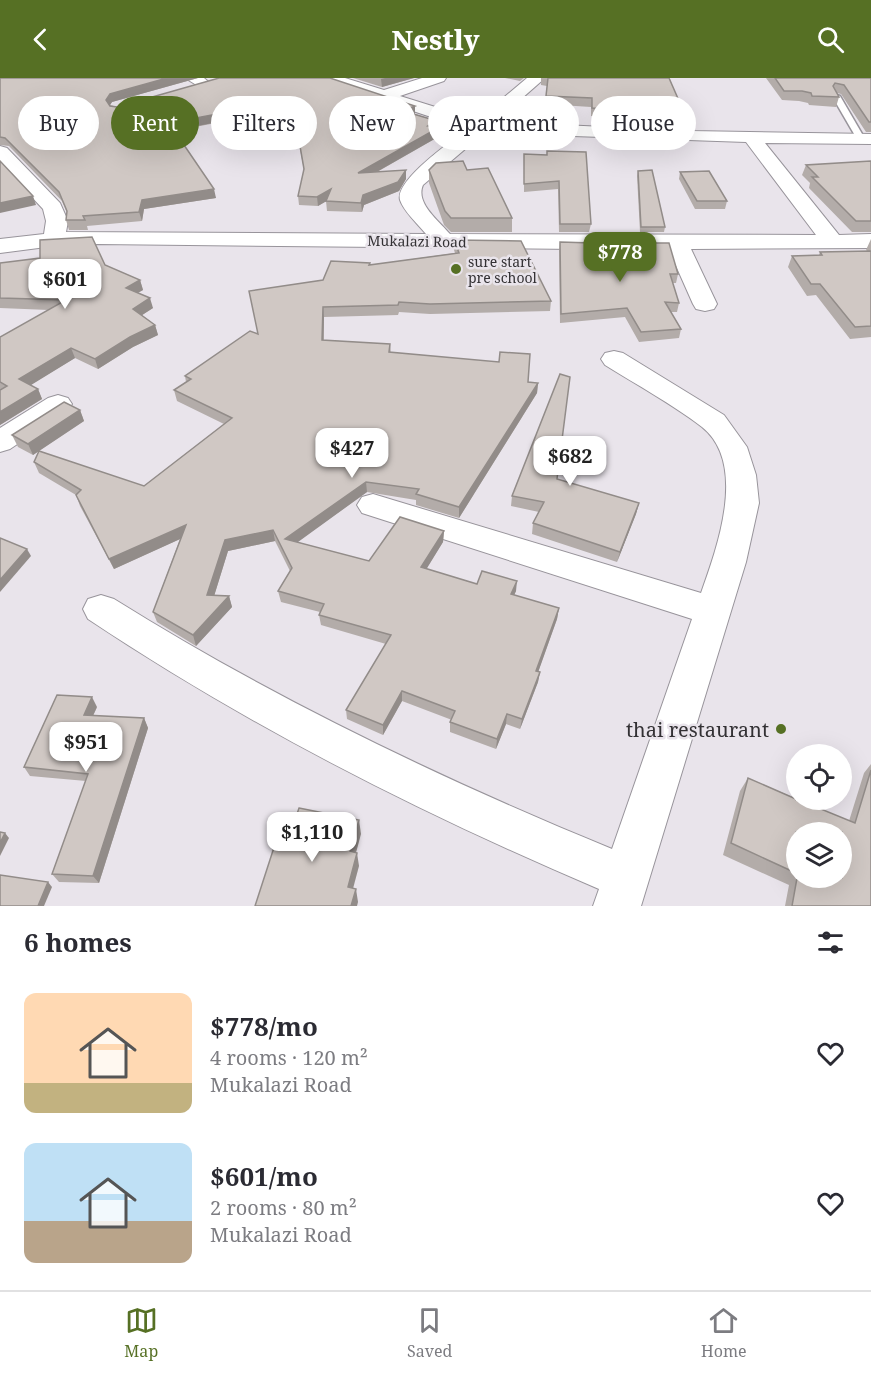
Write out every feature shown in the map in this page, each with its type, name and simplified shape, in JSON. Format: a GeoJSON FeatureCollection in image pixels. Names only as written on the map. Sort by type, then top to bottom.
{"type":"FeatureCollection","features":[{"type":"Feature","properties":{"kind":"street"},"geometry":{"type":"LineString","coordinates":[[193,84],[224,78]]}},
{"type":"Feature","properties":{"kind":"street"},"geometry":{"type":"LineString","coordinates":[[329,78],[383,96],[438,78]]}},
{"type":"Feature","properties":{"kind":"street"},"geometry":{"type":"LineString","coordinates":[[516,96],[537,78]]}},
{"type":"Feature","properties":{"kind":"street"},"geometry":{"type":"LineString","coordinates":[[579,131],[866,139]]}},
{"type":"Feature","properties":{"kind":"street"},"geometry":{"type":"LineString","coordinates":[[751,137],[832,242]]}},
{"type":"Feature","properties":{"kind":"street"},"geometry":{"type":"LineString","coordinates":[[444,241],[409,197],[415,182],[452,150]]}},
{"type":"Feature","properties":{"kind":"street"},"geometry":{"type":"LineString","coordinates":[[0,152],[52,207],[57,220],[54,239]]}},
{"type":"Feature","properties":{"kind":"street","name":"Mukalazi Road"},"geometry":{"type":"LineString","coordinates":[[0,246],[54,239],[178,237],[677,243],[871,241]]}},
{"type":"Feature","properties":{"kind":"street"},"geometry":{"type":"LineString","coordinates":[[677,243],[705,304]]}},
{"type":"Feature","properties":{"kind":"street"},"geometry":{"type":"LineString","coordinates":[[101,609],[161,649],[308,733],[528,838],[621,891],[729,562],[743,503],[741,475],[732,447],[714,422],[614,359]]}},
{"type":"Feature","properties":{"kind":"street"},"geometry":{"type":"LineString","coordinates":[[0,442],[58,404]]}},
{"type":"Feature","properties":{"kind":"street"},"geometry":{"type":"LineString","coordinates":[[373,505],[712,611]]}},
{"type":"Feature","properties":{"kind":"lane"},"geometry":{"type":"LineString","coordinates":[[836,96],[866,139]]}},
{"type":"Feature","properties":{"kind":"building"},"geometry":{"type":"Polygon","coordinates":[[[0,78],[167,78],[110,94],[106,100],[111,106],[111,150],[187,150],[214,189],[142,200],[139,212],[83,216],[85,220],[66,220],[67,211],[59,192],[5,138],[0,137],[0,78]]]}},
{"type":"Feature","properties":{"kind":"building"},"geometry":{"type":"Polygon","coordinates":[[[219,78],[330,78],[385,96],[329,96],[329,150],[399,150],[358,173],[406,170],[398,182],[363,195],[361,203],[326,201],[331,189],[317,197],[298,196],[304,169],[301,150],[317,150],[317,96],[211,96],[211,115],[199,117],[199,96],[156,96],[219,78]]]}},
{"type":"Feature","properties":{"kind":"building"},"geometry":{"type":"Polygon","coordinates":[[[548,78],[669,78],[677,96],[591,96],[591,98],[546,96],[548,78]]]}},
{"type":"Feature","properties":{"kind":"building"},"geometry":{"type":"Polygon","coordinates":[[[775,78],[871,78],[871,122],[844,85],[835,83],[833,86],[839,97],[812,96],[811,93],[802,91],[784,91],[775,78]]]}},
{"type":"Feature","properties":{"kind":"building"},"geometry":{"type":"Polygon","coordinates":[[[416,115],[428,118],[428,134],[416,140],[416,115]]]}},
{"type":"Feature","properties":{"kind":"building"},"geometry":{"type":"Polygon","coordinates":[[[547,151],[586,152],[591,224],[560,224],[559,181],[524,184],[524,154],[547,155],[547,151]]]}},
{"type":"Feature","properties":{"kind":"building"},"geometry":{"type":"Polygon","coordinates":[[[0,161],[33,196],[0,203],[0,161]]]}},
{"type":"Feature","properties":{"kind":"building"},"geometry":{"type":"Polygon","coordinates":[[[463,161],[467,170],[488,168],[512,218],[451,218],[445,211],[429,170],[436,163],[463,161]]]}},
{"type":"Feature","properties":{"kind":"building"},"geometry":{"type":"Polygon","coordinates":[[[871,161],[871,221],[856,221],[812,177],[818,177],[806,165],[871,161]]]}},
{"type":"Feature","properties":{"kind":"building"},"geometry":{"type":"Polygon","coordinates":[[[652,170],[665,227],[641,227],[638,171],[652,170]]]}},
{"type":"Feature","properties":{"kind":"building"},"geometry":{"type":"Polygon","coordinates":[[[709,171],[727,201],[697,201],[680,172],[709,171]]]}},
{"type":"Feature","properties":{"kind":"building"},"geometry":{"type":"Polygon","coordinates":[[[92,237],[105,265],[140,280],[126,288],[150,298],[133,309],[155,325],[130,337],[95,359],[71,348],[19,379],[38,389],[0,412],[0,390],[7,386],[0,382],[0,337],[66,300],[0,298],[0,263],[40,258],[40,240],[92,237]]]}},
{"type":"Feature","properties":{"kind":"building"},"geometry":{"type":"Polygon","coordinates":[[[454,240],[521,241],[551,301],[430,304],[399,302],[398,305],[323,307],[322,340],[390,344],[389,352],[499,362],[500,352],[530,354],[528,382],[538,383],[459,507],[416,494],[419,489],[366,482],[285,539],[369,561],[400,517],[444,531],[421,567],[477,584],[482,571],[517,581],[511,594],[559,608],[536,671],[540,672],[522,719],[507,714],[497,739],[450,722],[455,711],[402,691],[383,725],[346,710],[391,635],[319,615],[324,604],[278,591],[292,568],[273,530],[225,540],[207,595],[229,596],[193,635],[153,612],[186,525],[109,559],[76,495],[81,490],[34,462],[39,451],[144,486],[232,418],[174,390],[191,379],[185,376],[250,331],[258,334],[249,291],[323,280],[331,261],[370,263],[369,265],[459,253],[454,240]]]}},
{"type":"Feature","properties":{"kind":"building"},"geometry":{"type":"Polygon","coordinates":[[[560,242],[592,243],[592,254],[643,254],[642,243],[669,243],[678,274],[670,274],[679,303],[665,302],[681,329],[641,332],[627,308],[561,314],[560,242]]]}},
{"type":"Feature","properties":{"kind":"building"},"geometry":{"type":"Polygon","coordinates":[[[871,251],[871,326],[855,327],[820,284],[811,284],[792,256],[822,255],[820,252],[871,251]]]}},
{"type":"Feature","properties":{"kind":"building"},"geometry":{"type":"Polygon","coordinates":[[[560,374],[570,377],[557,479],[639,503],[620,552],[533,523],[544,502],[512,496],[560,374]]]}},
{"type":"Feature","properties":{"kind":"building"},"geometry":{"type":"Polygon","coordinates":[[[64,402],[80,410],[28,444],[12,435],[64,402]]]}},
{"type":"Feature","properties":{"kind":"building"},"geometry":{"type":"Polygon","coordinates":[[[0,538],[27,549],[0,580],[0,538]]]}},
{"type":"Feature","properties":{"kind":"building"},"geometry":{"type":"Polygon","coordinates":[[[57,695],[92,697],[84,715],[144,718],[93,876],[52,874],[88,774],[24,767],[57,695]]]}},
{"type":"Feature","properties":{"kind":"building"},"geometry":{"type":"Polygon","coordinates":[[[871,770],[871,906],[792,906],[795,888],[852,888],[852,822],[786,822],[786,868],[731,843],[748,778],[786,795],[786,810],[823,810],[855,823],[871,770]]]}},
{"type":"Feature","properties":{"kind":"building"},"geometry":{"type":"Polygon","coordinates":[[[299,808],[359,820],[350,851],[357,853],[348,887],[356,889],[351,906],[255,906],[279,832],[290,835],[299,808]]]}},
{"type":"Feature","properties":{"kind":"building"},"geometry":{"type":"Polygon","coordinates":[[[0,832],[5,833],[0,843],[0,832]]]}},
{"type":"Feature","properties":{"kind":"building"},"geometry":{"type":"Polygon","coordinates":[[[0,875],[48,882],[38,906],[0,906],[0,875]]]}},
{"type":"Feature","properties":{"kind":"place","name":"sure start pre school"},"geometry":{"type":"Point","coordinates":[456,269]}},
{"type":"Feature","properties":{"kind":"place","name":"thai restaurant"},"geometry":{"type":"Point","coordinates":[781,729]}}]}
